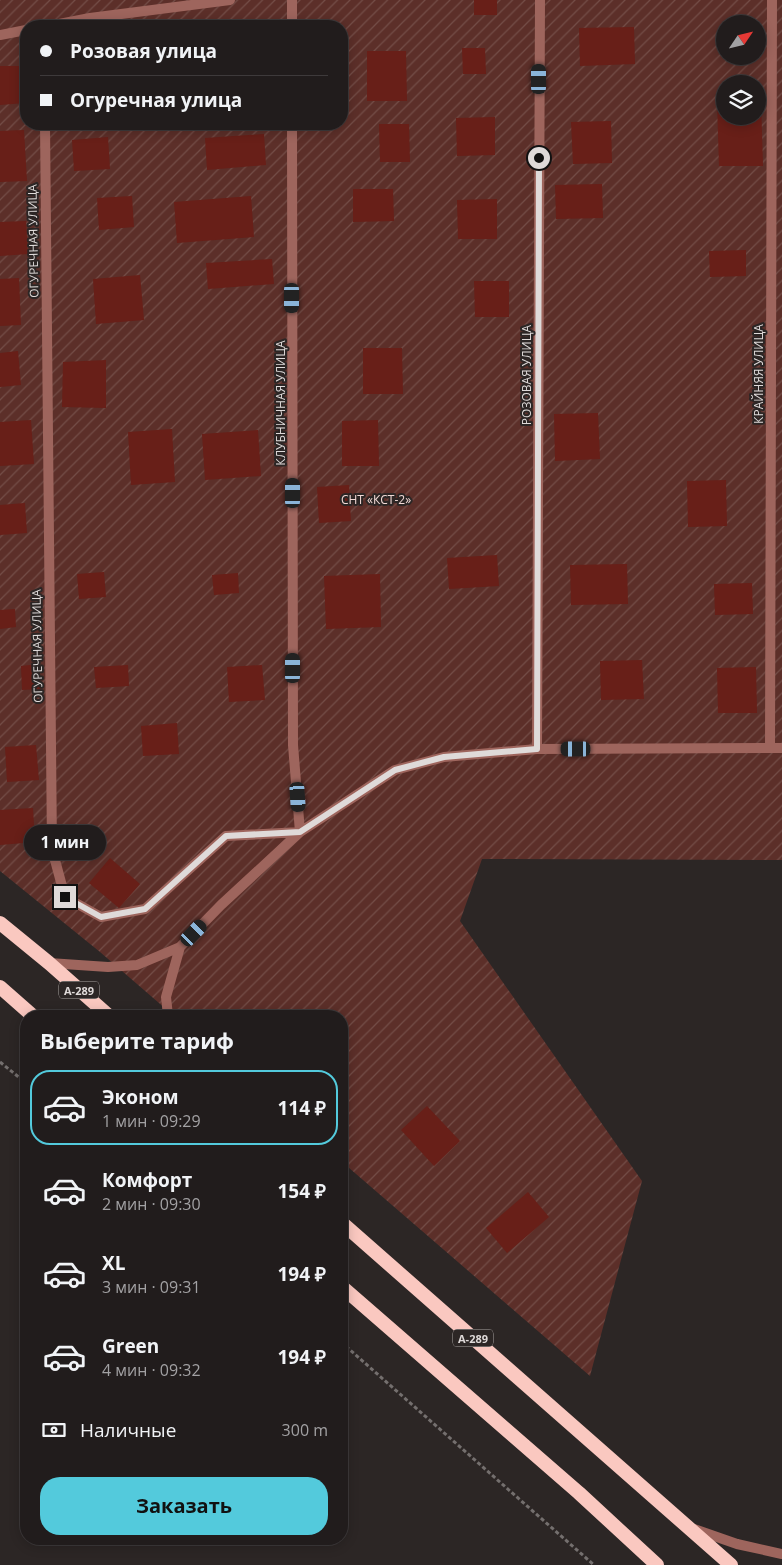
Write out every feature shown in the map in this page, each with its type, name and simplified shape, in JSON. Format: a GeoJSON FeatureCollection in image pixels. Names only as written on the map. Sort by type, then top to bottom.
{"type":"FeatureCollection","features":[{"type":"Feature","properties":{"kind":"highway","name":"А-289"},"geometry":{"type":"LineString","coordinates":[[0,922],[102,1010]]}},
{"type":"Feature","properties":{"kind":"highway"},"geometry":{"type":"LineString","coordinates":[[0,987],[26,1010]]}},
{"type":"Feature","properties":{"kind":"highway","name":"А-289"},"geometry":{"type":"LineString","coordinates":[[348,1228],[731,1565]]}},
{"type":"Feature","properties":{"kind":"highway"},"geometry":{"type":"LineString","coordinates":[[348,1292],[578,1493],[657,1565]]}},
{"type":"Feature","properties":{"kind":"street"},"geometry":{"type":"LineString","coordinates":[[80,20],[230,0]]}},
{"type":"Feature","properties":{"kind":"street"},"geometry":{"type":"LineString","coordinates":[[292,0],[292,20]]}},
{"type":"Feature","properties":{"kind":"street","name":"РОЗОВАЯ УЛИЦА"},"geometry":{"type":"LineString","coordinates":[[537,749],[540,0]]}},
{"type":"Feature","properties":{"kind":"street","name":"КРАЙНЯЯ УЛИЦА"},"geometry":{"type":"LineString","coordinates":[[770,748],[772,0]]}},
{"type":"Feature","properties":{"kind":"street"},"geometry":{"type":"LineString","coordinates":[[0,35],[20,31]]}},
{"type":"Feature","properties":{"kind":"street","name":"ОГУРЕЧНАЯ УЛИЦА"},"geometry":{"type":"LineString","coordinates":[[45,130],[52,850],[65,897],[101,917],[145,909],[226,836],[300,832]]}},
{"type":"Feature","properties":{"kind":"street","name":"КЛУБНИЧНАЯ УЛИЦА"},"geometry":{"type":"LineString","coordinates":[[292,130],[294,745],[300,832]]}},
{"type":"Feature","properties":{"kind":"street"},"geometry":{"type":"LineString","coordinates":[[49,963],[108,967],[136,965],[180,947],[221,905],[300,832],[395,770],[444,757],[537,749],[782,748]]}},
{"type":"Feature","properties":{"kind":"street"},"geometry":{"type":"LineString","coordinates":[[167,1010],[166,997],[180,947]]}},
{"type":"Feature","properties":{"kind":"street"},"geometry":{"type":"LineString","coordinates":[[690,1528],[737,1544],[782,1554]]}},
{"type":"Feature","properties":{"kind":"path"},"geometry":{"type":"LineString","coordinates":[[0,1062],[20,1078]]}},
{"type":"Feature","properties":{"kind":"path"},"geometry":{"type":"LineString","coordinates":[[348,1348],[594,1565]]}},
{"type":"Feature","properties":{"kind":"green space","name":"СНТ «КСТ-2»"},"geometry":{"type":"Polygon","coordinates":[[[0,0],[782,0],[782,860],[482,859],[460,921],[642,1181],[590,1376],[348,1167],[348,1010],[167,1010],[100,952],[0,871],[0,0]]]}},
{"type":"Feature","properties":{"kind":"building"},"geometry":{"type":"Polygon","coordinates":[[[474,0],[497,0],[497,15],[474,15],[474,0]]]}},
{"type":"Feature","properties":{"kind":"building"},"geometry":{"type":"Polygon","coordinates":[[[634,27],[635,64],[580,66],[579,28],[634,27]]]}},
{"type":"Feature","properties":{"kind":"building"},"geometry":{"type":"Polygon","coordinates":[[[462,48],[485,48],[486,74],[463,74],[462,48]]]}},
{"type":"Feature","properties":{"kind":"building"},"geometry":{"type":"Polygon","coordinates":[[[367,51],[406,51],[407,101],[367,101],[367,51]]]}},
{"type":"Feature","properties":{"kind":"building"},"geometry":{"type":"Polygon","coordinates":[[[0,66],[20,66],[20,103],[0,105],[0,66]]]}},
{"type":"Feature","properties":{"kind":"building"},"geometry":{"type":"Polygon","coordinates":[[[495,117],[495,155],[457,156],[456,118],[495,117]]]}},
{"type":"Feature","properties":{"kind":"building"},"geometry":{"type":"Polygon","coordinates":[[[611,121],[612,163],[573,164],[571,122],[611,121]]]}},
{"type":"Feature","properties":{"kind":"building"},"geometry":{"type":"Polygon","coordinates":[[[379,124],[409,124],[410,162],[380,162],[379,124]]]}},
{"type":"Feature","properties":{"kind":"building"},"geometry":{"type":"Polygon","coordinates":[[[718,125],[762,125],[763,166],[719,166],[718,125]]]}},
{"type":"Feature","properties":{"kind":"building"},"geometry":{"type":"Polygon","coordinates":[[[24,130],[27,181],[0,182],[0,131],[24,130]]]}},
{"type":"Feature","properties":{"kind":"building"},"geometry":{"type":"Polygon","coordinates":[[[264,134],[266,165],[207,170],[205,138],[264,134]]]}},
{"type":"Feature","properties":{"kind":"building"},"geometry":{"type":"Polygon","coordinates":[[[108,137],[110,169],[74,171],[72,140],[108,137]]]}},
{"type":"Feature","properties":{"kind":"building"},"geometry":{"type":"Polygon","coordinates":[[[602,184],[603,218],[556,219],[555,185],[602,184]]]}},
{"type":"Feature","properties":{"kind":"building"},"geometry":{"type":"Polygon","coordinates":[[[353,189],[393,189],[394,221],[353,222],[353,189]]]}},
{"type":"Feature","properties":{"kind":"building"},"geometry":{"type":"Polygon","coordinates":[[[132,196],[134,227],[99,230],[97,198],[132,196]]]}},
{"type":"Feature","properties":{"kind":"building"},"geometry":{"type":"Polygon","coordinates":[[[251,196],[254,237],[177,243],[174,202],[251,196]]]}},
{"type":"Feature","properties":{"kind":"building"},"geometry":{"type":"Polygon","coordinates":[[[497,199],[497,239],[458,239],[457,200],[497,199]]]}},
{"type":"Feature","properties":{"kind":"building"},"geometry":{"type":"Polygon","coordinates":[[[26,221],[28,254],[0,256],[0,222],[26,221]]]}},
{"type":"Feature","properties":{"kind":"building"},"geometry":{"type":"Polygon","coordinates":[[[746,250],[746,276],[710,277],[709,251],[746,250]]]}},
{"type":"Feature","properties":{"kind":"building"},"geometry":{"type":"Polygon","coordinates":[[[272,259],[274,284],[208,289],[206,263],[272,259]]]}},
{"type":"Feature","properties":{"kind":"building"},"geometry":{"type":"Polygon","coordinates":[[[140,275],[144,320],[96,324],[93,279],[140,275]]]}},
{"type":"Feature","properties":{"kind":"building"},"geometry":{"type":"Polygon","coordinates":[[[19,278],[21,325],[0,326],[0,279],[19,278]]]}},
{"type":"Feature","properties":{"kind":"building"},"geometry":{"type":"Polygon","coordinates":[[[474,281],[509,281],[509,317],[475,317],[474,281]]]}},
{"type":"Feature","properties":{"kind":"building"},"geometry":{"type":"Polygon","coordinates":[[[363,348],[402,348],[403,394],[363,394],[363,348]]]}},
{"type":"Feature","properties":{"kind":"building"},"geometry":{"type":"Polygon","coordinates":[[[18,351],[21,385],[0,387],[0,353],[18,351]]]}},
{"type":"Feature","properties":{"kind":"building"},"geometry":{"type":"Polygon","coordinates":[[[106,360],[106,408],[62,407],[63,362],[106,360]]]}},
{"type":"Feature","properties":{"kind":"building"},"geometry":{"type":"Polygon","coordinates":[[[598,413],[600,459],[555,461],[554,414],[598,413]]]}},
{"type":"Feature","properties":{"kind":"building"},"geometry":{"type":"Polygon","coordinates":[[[31,420],[34,464],[0,466],[0,422],[31,420]]]}},
{"type":"Feature","properties":{"kind":"building"},"geometry":{"type":"Polygon","coordinates":[[[378,420],[379,466],[342,466],[342,421],[378,420]]]}},
{"type":"Feature","properties":{"kind":"building"},"geometry":{"type":"Polygon","coordinates":[[[172,429],[175,482],[131,485],[128,432],[172,429]]]}},
{"type":"Feature","properties":{"kind":"building"},"geometry":{"type":"Polygon","coordinates":[[[258,430],[261,476],[205,480],[202,434],[258,430]]]}},
{"type":"Feature","properties":{"kind":"building"},"geometry":{"type":"Polygon","coordinates":[[[726,480],[727,526],[688,527],[687,481],[726,480]]]}},
{"type":"Feature","properties":{"kind":"building"},"geometry":{"type":"Polygon","coordinates":[[[349,485],[351,521],[319,523],[317,487],[349,485]]]}},
{"type":"Feature","properties":{"kind":"building"},"geometry":{"type":"Polygon","coordinates":[[[25,503],[27,533],[0,535],[0,505],[25,503]]]}},
{"type":"Feature","properties":{"kind":"building"},"geometry":{"type":"Polygon","coordinates":[[[497,555],[499,586],[449,589],[447,558],[497,555]]]}},
{"type":"Feature","properties":{"kind":"building"},"geometry":{"type":"Polygon","coordinates":[[[627,564],[628,604],[571,605],[570,565],[627,564]]]}},
{"type":"Feature","properties":{"kind":"building"},"geometry":{"type":"Polygon","coordinates":[[[104,572],[106,597],[79,599],[77,574],[104,572]]]}},
{"type":"Feature","properties":{"kind":"building"},"geometry":{"type":"Polygon","coordinates":[[[238,573],[239,593],[214,595],[212,575],[238,573]]]}},
{"type":"Feature","properties":{"kind":"building"},"geometry":{"type":"Polygon","coordinates":[[[380,574],[381,627],[326,629],[324,576],[380,574]]]}},
{"type":"Feature","properties":{"kind":"building"},"geometry":{"type":"Polygon","coordinates":[[[752,583],[753,614],[715,615],[714,584],[752,583]]]}},
{"type":"Feature","properties":{"kind":"building"},"geometry":{"type":"Polygon","coordinates":[[[15,609],[16,627],[0,629],[0,610],[15,609]]]}},
{"type":"Feature","properties":{"kind":"building"},"geometry":{"type":"Polygon","coordinates":[[[642,660],[644,699],[601,700],[600,661],[642,660]]]}},
{"type":"Feature","properties":{"kind":"building"},"geometry":{"type":"Polygon","coordinates":[[[39,664],[41,689],[22,690],[21,666],[39,664]]]}},
{"type":"Feature","properties":{"kind":"building"},"geometry":{"type":"Polygon","coordinates":[[[128,665],[129,686],[96,688],[94,667],[128,665]]]}},
{"type":"Feature","properties":{"kind":"building"},"geometry":{"type":"Polygon","coordinates":[[[262,665],[265,700],[229,702],[227,667],[262,665]]]}},
{"type":"Feature","properties":{"kind":"building"},"geometry":{"type":"Polygon","coordinates":[[[756,667],[757,713],[718,713],[717,668],[756,667]]]}},
{"type":"Feature","properties":{"kind":"building"},"geometry":{"type":"Polygon","coordinates":[[[177,723],[179,754],[143,756],[141,726],[177,723]]]}},
{"type":"Feature","properties":{"kind":"building"},"geometry":{"type":"Polygon","coordinates":[[[36,745],[39,780],[7,782],[5,747],[36,745]]]}},
{"type":"Feature","properties":{"kind":"building"},"geometry":{"type":"Polygon","coordinates":[[[33,808],[35,842],[0,845],[0,810],[33,808]]]}},
{"type":"Feature","properties":{"kind":"building"},"geometry":{"type":"Polygon","coordinates":[[[110,858],[140,884],[119,908],[89,883],[110,858]]]}},
{"type":"Feature","properties":{"kind":"building"},"geometry":{"type":"Polygon","coordinates":[[[427,1106],[460,1141],[434,1166],[401,1130],[427,1106]]]}},
{"type":"Feature","properties":{"kind":"building"},"geometry":{"type":"Polygon","coordinates":[[[528,1192],[549,1217],[507,1253],[486,1228],[528,1192]]]}},
{"type":"Feature","properties":{"kind":"route"},"geometry":{"type":"LineString","coordinates":[[65,897],[101,917],[145,909],[226,836],[300,832],[395,770],[444,757],[537,749],[539,158]]}}]}
